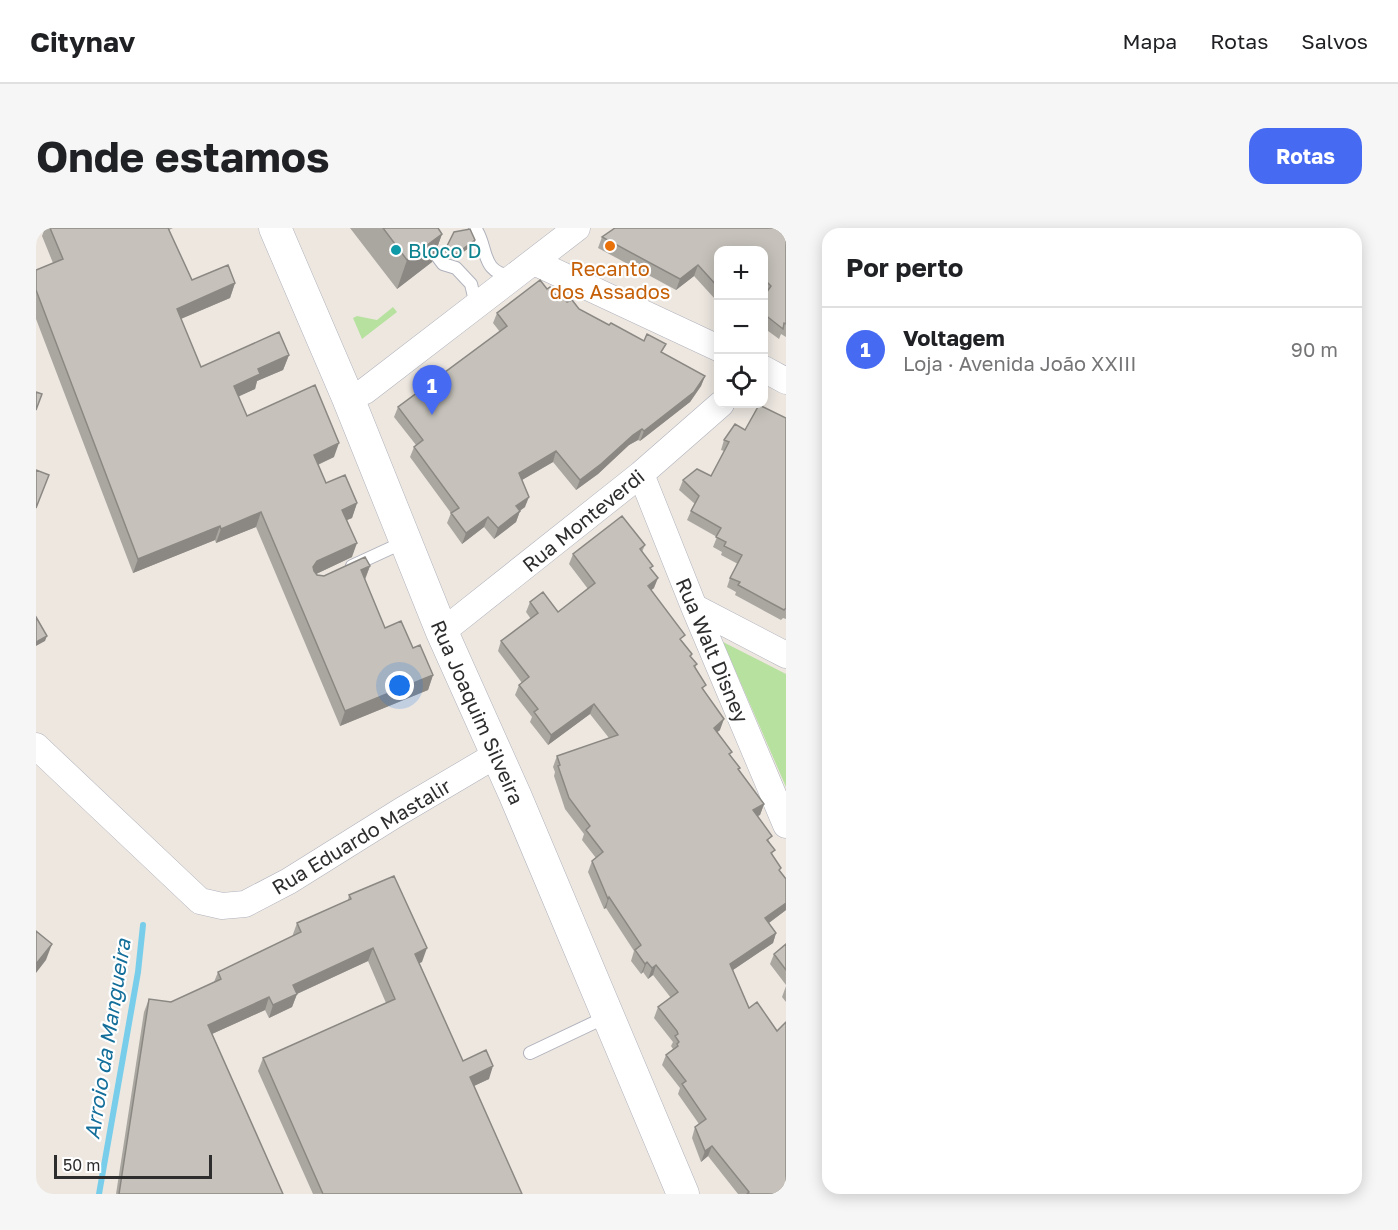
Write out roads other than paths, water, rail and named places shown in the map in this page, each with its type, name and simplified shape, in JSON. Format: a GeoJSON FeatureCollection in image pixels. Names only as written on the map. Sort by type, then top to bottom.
{"type":"FeatureCollection","features":[{"type":"Feature","properties":{"kind":"street","name":"Rua Joaquim Silveira"},"geometry":{"type":"LineString","coordinates":[[276,228],[348,398],[442,632],[519,805],[683,1194]]}},
{"type":"Feature","properties":{"kind":"street"},"geometry":{"type":"LineString","coordinates":[[348,398],[365,391],[497,283],[577,228]]}},
{"type":"Feature","properties":{"kind":"street"},"geometry":{"type":"LineString","coordinates":[[497,283],[714,347]]}},
{"type":"Feature","properties":{"kind":"street"},"geometry":{"type":"LineString","coordinates":[[768,371],[786,381]]}},
{"type":"Feature","properties":{"kind":"street","name":"Rua Monteverdi"},"geometry":{"type":"LineString","coordinates":[[442,632],[641,474],[716,408]]}},
{"type":"Feature","properties":{"kind":"street","name":"Rua Walt Disney"},"geometry":{"type":"LineString","coordinates":[[641,474],[786,825]]}},
{"type":"Feature","properties":{"kind":"street"},"geometry":{"type":"LineString","coordinates":[[694,607],[786,655]]}},
{"type":"Feature","properties":{"kind":"street","name":"Rua Eduardo Mastalir"},"geometry":{"type":"LineString","coordinates":[[36,746],[200,901],[222,906],[245,904],[289,881],[401,810],[496,754]]}},
{"type":"Feature","properties":{"kind":"lane"},"geometry":{"type":"LineString","coordinates":[[416,228],[443,264],[497,283]]}},
{"type":"Feature","properties":{"kind":"lane"},"geometry":{"type":"LineString","coordinates":[[475,228],[481,235],[482,246],[497,283]]}},
{"type":"Feature","properties":{"kind":"lane"},"geometry":{"type":"LineString","coordinates":[[336,574],[405,542]]}},
{"type":"Feature","properties":{"kind":"lane"},"geometry":{"type":"LineString","coordinates":[[530,1053],[608,1017]]}},
{"type":"Feature","properties":{"kind":"waterway","name":"Arroio da Mangueira"},"geometry":{"type":"LineString","coordinates":[[99,1194],[138,972],[143,925]]}},
{"type":"Feature","properties":{"kind":"place","name":"Recanto dos Assados"},"geometry":{"type":"Point","coordinates":[610,246]}},
{"type":"Feature","properties":{"kind":"place","name":"Bloco D"},"geometry":{"type":"Point","coordinates":[396,250]}},
{"type":"Feature","properties":{"kind":"place","name":"Voltagem"},"geometry":{"type":"Point","coordinates":[432,415]}}]}
